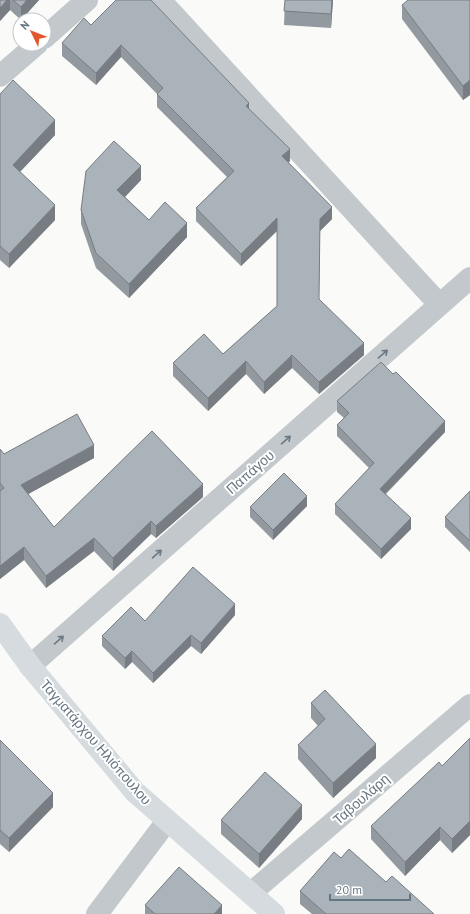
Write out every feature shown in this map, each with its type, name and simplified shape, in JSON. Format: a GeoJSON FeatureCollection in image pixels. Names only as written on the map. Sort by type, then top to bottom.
{"type":"FeatureCollection","features":[{"type":"Feature","properties":{"kind":"main road","name":"Ταγματάρχου Ηλιόπουλου"},"geometry":{"type":"LineString","coordinates":[[0,624],[30,666],[135,792],[252,893],[274,914]]}},
{"type":"Feature","properties":{"kind":"street"},"geometry":{"type":"LineString","coordinates":[[52,31],[87,0]]}},
{"type":"Feature","properties":{"kind":"street"},"geometry":{"type":"LineString","coordinates":[[160,0],[439,304]]}},
{"type":"Feature","properties":{"kind":"street"},"geometry":{"type":"LineString","coordinates":[[0,76],[28,52]]}},
{"type":"Feature","properties":{"kind":"street","name":"Παπάγου"},"geometry":{"type":"LineString","coordinates":[[30,666],[470,278]]}},
{"type":"Feature","properties":{"kind":"street","name":"Ταβουλάρη"},"geometry":{"type":"LineString","coordinates":[[252,893],[470,705]]}},
{"type":"Feature","properties":{"kind":"street"},"geometry":{"type":"LineString","coordinates":[[97,914],[167,821]]}},
{"type":"Feature","properties":{"kind":"building"},"geometry":{"type":"Polygon","coordinates":[[[0,0],[7,0],[0,8],[0,0]]]}},
{"type":"Feature","properties":{"kind":"building"},"geometry":{"type":"Polygon","coordinates":[[[13,0],[27,0],[21,7],[13,0]]]}},
{"type":"Feature","properties":{"kind":"building"},"geometry":{"type":"Polygon","coordinates":[[[116,0],[151,0],[249,103],[246,106],[290,149],[282,156],[332,207],[320,219],[319,299],[364,343],[319,382],[292,355],[264,382],[246,361],[208,398],[173,363],[204,334],[223,354],[277,306],[277,218],[241,254],[196,208],[234,171],[157,94],[163,88],[121,45],[96,73],[62,43],[84,18],[91,25],[116,0]]]}},
{"type":"Feature","properties":{"kind":"building"},"geometry":{"type":"Polygon","coordinates":[[[285,0],[332,0],[331,14],[284,11],[285,0]]]}},
{"type":"Feature","properties":{"kind":"building"},"geometry":{"type":"Polygon","coordinates":[[[408,0],[470,0],[470,80],[463,86],[402,5],[408,0]]]}},
{"type":"Feature","properties":{"kind":"building"},"geometry":{"type":"Polygon","coordinates":[[[13,80],[55,120],[13,165],[55,205],[9,254],[0,246],[0,94],[13,80]]]}},
{"type":"Feature","properties":{"kind":"building"},"geometry":{"type":"Polygon","coordinates":[[[114,141],[141,166],[117,190],[149,220],[165,202],[187,223],[129,284],[96,253],[81,210],[86,171],[114,141]]]}},
{"type":"Feature","properties":{"kind":"building"},"geometry":{"type":"Polygon","coordinates":[[[381,362],[393,374],[396,372],[445,421],[380,489],[411,518],[381,549],[335,504],[374,463],[337,425],[349,413],[337,401],[381,362]]]}},
{"type":"Feature","properties":{"kind":"building"},"geometry":{"type":"Polygon","coordinates":[[[77,414],[94,445],[21,485],[54,527],[152,431],[203,484],[156,526],[151,521],[113,558],[94,538],[46,576],[24,547],[0,566],[0,491],[4,488],[0,483],[0,449],[4,454],[77,414]]]}},
{"type":"Feature","properties":{"kind":"building"},"geometry":{"type":"Polygon","coordinates":[[[284,473],[307,496],[273,530],[250,507],[284,473]]]}},
{"type":"Feature","properties":{"kind":"building"},"geometry":{"type":"Polygon","coordinates":[[[470,491],[470,541],[445,517],[470,491]]]}},
{"type":"Feature","properties":{"kind":"building"},"geometry":{"type":"Polygon","coordinates":[[[193,567],[235,604],[201,643],[191,635],[153,673],[132,651],[125,658],[102,636],[131,607],[145,621],[193,567]]]}},
{"type":"Feature","properties":{"kind":"building"},"geometry":{"type":"Polygon","coordinates":[[[325,690],[376,744],[333,783],[298,745],[325,719],[311,703],[325,690]]]}},
{"type":"Feature","properties":{"kind":"building"},"geometry":{"type":"Polygon","coordinates":[[[470,738],[470,821],[452,839],[440,827],[405,862],[371,826],[439,762],[442,766],[470,738]]]}},
{"type":"Feature","properties":{"kind":"building"},"geometry":{"type":"Polygon","coordinates":[[[0,740],[53,793],[9,838],[0,830],[0,740]]]}},
{"type":"Feature","properties":{"kind":"building"},"geometry":{"type":"Polygon","coordinates":[[[265,772],[302,805],[259,854],[221,820],[265,772]]]}},
{"type":"Feature","properties":{"kind":"building"},"geometry":{"type":"Polygon","coordinates":[[[349,849],[386,882],[392,876],[434,914],[326,914],[300,891],[334,852],[341,858],[349,849]]]}},
{"type":"Feature","properties":{"kind":"building"},"geometry":{"type":"Polygon","coordinates":[[[179,867],[222,905],[214,914],[155,914],[145,905],[179,867]]]}}]}
